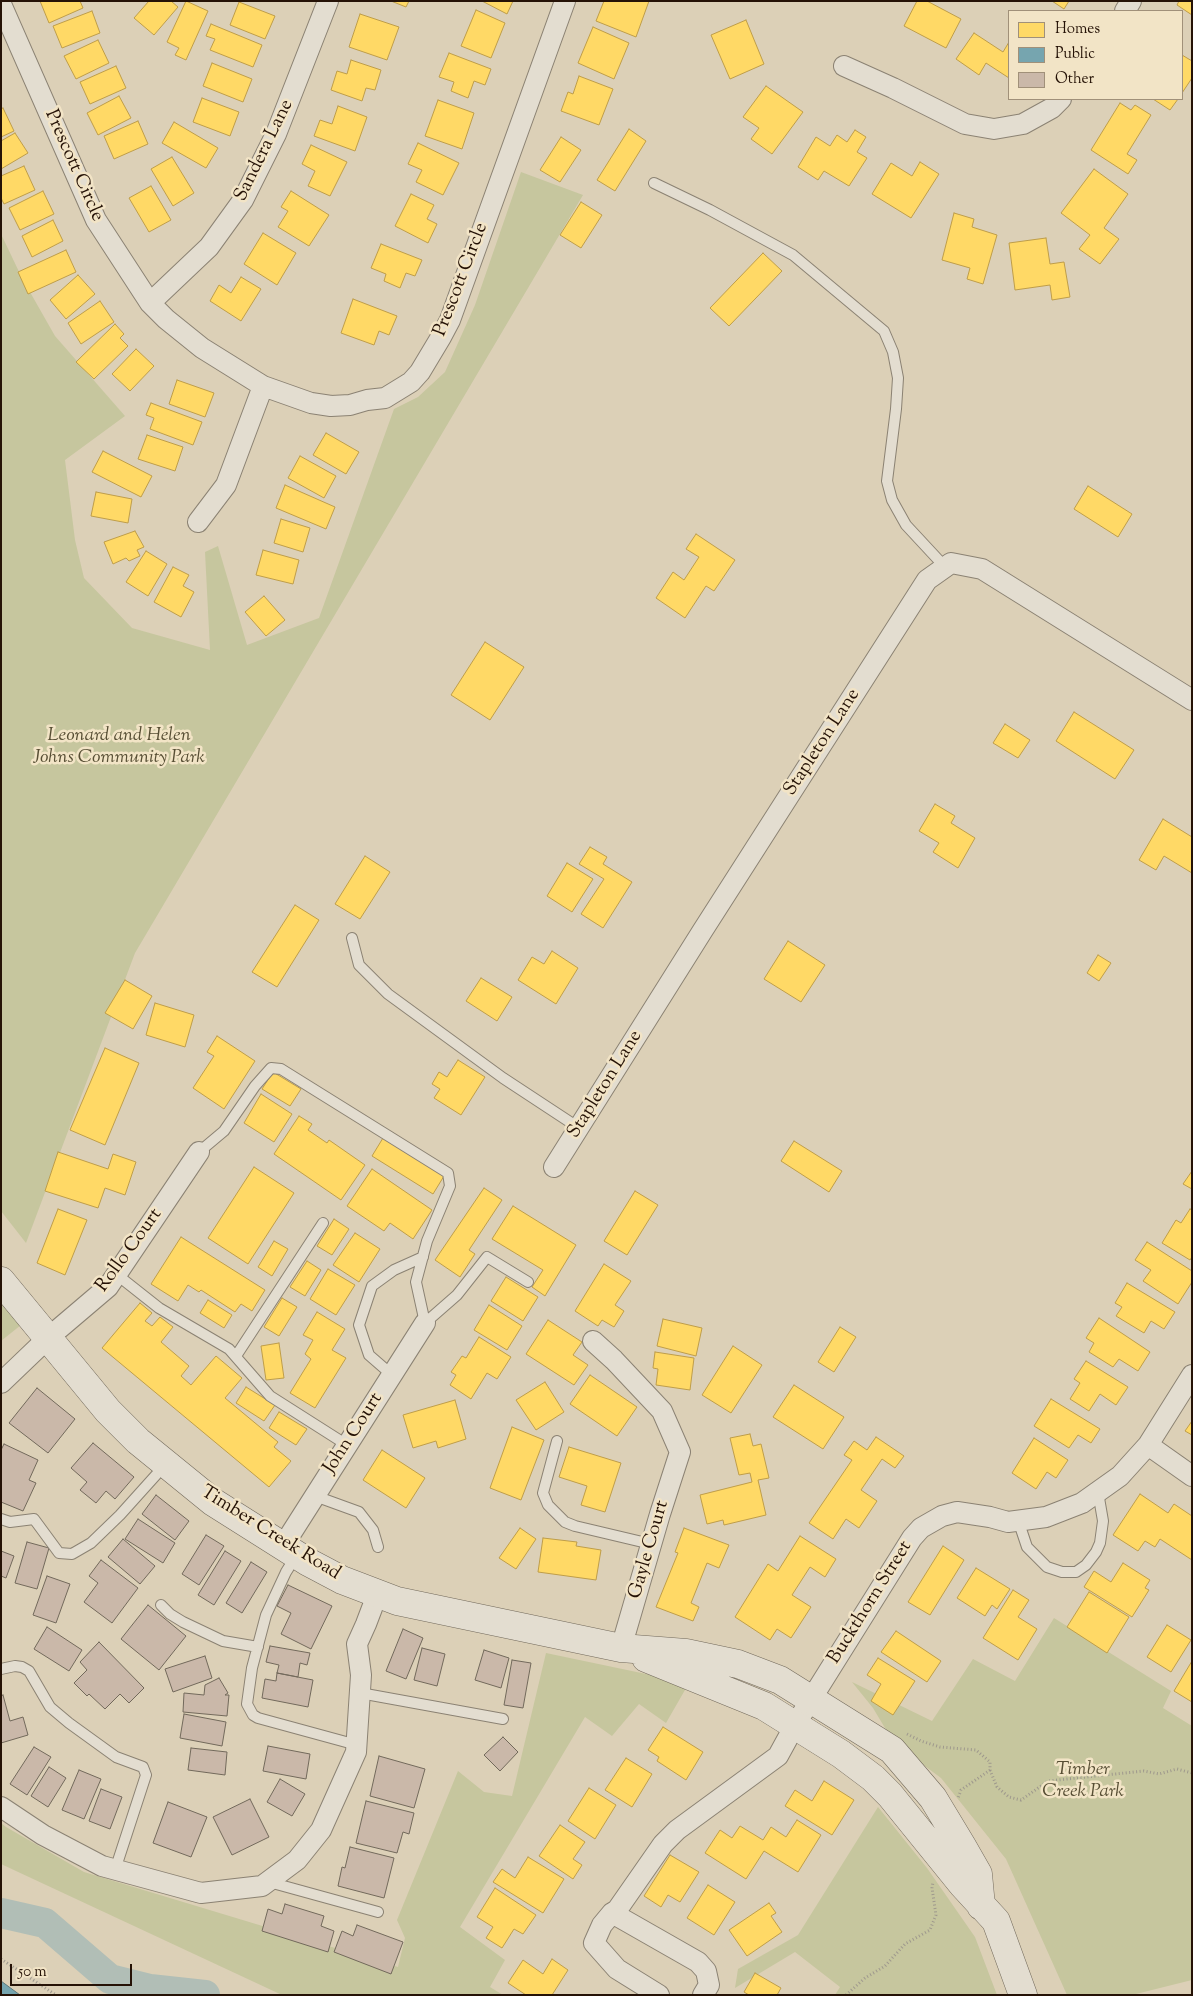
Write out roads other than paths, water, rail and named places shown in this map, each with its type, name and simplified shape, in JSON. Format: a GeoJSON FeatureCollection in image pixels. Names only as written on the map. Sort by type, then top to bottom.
{"type":"FeatureCollection","features":[{"type":"Feature","properties":{"kind":"street","name":"Sandera Lane"},"geometry":{"type":"LineString","coordinates":[[150,302],[209,246],[243,200],[276,134],[328,1]]}},
{"type":"Feature","properties":{"kind":"street","name":"Prescott Circle"},"geometry":{"type":"LineString","coordinates":[[1,4],[96,220],[150,302],[166,319],[202,348],[263,386],[311,403],[331,406],[350,405],[367,400],[385,398],[411,382],[420,372],[442,337],[450,320],[565,1]]}},
{"type":"Feature","properties":{"kind":"street"},"geometry":{"type":"LineString","coordinates":[[844,66],[893,88],[964,124],[994,129],[1024,124],[1052,108],[1060,100]]}},
{"type":"Feature","properties":{"kind":"street"},"geometry":{"type":"LineString","coordinates":[[198,522],[226,485],[263,386]]}},
{"type":"Feature","properties":{"kind":"street"},"geometry":{"type":"LineString","coordinates":[[945,567],[951,562],[982,569],[1192,700]]}},
{"type":"Feature","properties":{"kind":"street","name":"Stapleton Lane"},"geometry":{"type":"LineString","coordinates":[[554,1167],[927,580],[945,567]]}},
{"type":"Feature","properties":{"kind":"street","name":"Rollo Court"},"geometry":{"type":"LineString","coordinates":[[1,1383],[48,1338],[108,1287],[199,1152]]}},
{"type":"Feature","properties":{"kind":"street","name":"Timber Creek Road"},"geometry":{"type":"LineString","coordinates":[[1,1280],[108,1411],[138,1441],[213,1502],[342,1580],[377,1595],[397,1601],[621,1648],[686,1653],[738,1664],[780,1680],[892,1750],[933,1798],[978,1874],[981,1906]]}},
{"type":"Feature","properties":{"kind":"street","name":"John Court"},"geometry":{"type":"LineString","coordinates":[[290,1550],[315,1496],[426,1323]]}},
{"type":"Feature","properties":{"kind":"street","name":"Gayle Court"},"geometry":{"type":"LineString","coordinates":[[593,1341],[662,1411],[680,1452],[621,1648]]}},
{"type":"Feature","properties":{"kind":"street"},"geometry":{"type":"LineString","coordinates":[[1018,1520],[1046,1516],[1082,1503],[1120,1476],[1148,1445],[1192,1375]]}},
{"type":"Feature","properties":{"kind":"street"},"geometry":{"type":"LineString","coordinates":[[1148,1445],[1192,1476]]}},
{"type":"Feature","properties":{"kind":"street","name":"Buckthorn Street"},"geometry":{"type":"LineString","coordinates":[[659,1995],[617,1968],[594,1942],[602,1925],[617,1910],[663,1844],[677,1830],[778,1756],[795,1725],[912,1538],[921,1528],[942,1516],[957,1512],[1008,1522],[1018,1520]]}},
{"type":"Feature","properties":{"kind":"street"},"geometry":{"type":"LineString","coordinates":[[1,1807],[42,1835],[102,1866],[115,1870],[201,1893],[262,1886],[297,1860],[321,1830],[356,1752],[361,1675],[357,1644],[377,1595]]}},
{"type":"Feature","properties":{"kind":"street","name":"Timber Creek Road"},"geometry":{"type":"LineString","coordinates":[[621,1648],[751,1700],[841,1754],[873,1778],[890,1795],[981,1906],[996,1921],[1023,1995]]}},
{"type":"Feature","properties":{"kind":"street"},"geometry":{"type":"LineString","coordinates":[[612,1913],[698,1962],[706,1971],[709,1985],[702,1995]]}},
{"type":"Feature","properties":{"kind":"lane"},"geometry":{"type":"LineString","coordinates":[[654,183],[710,210],[793,255],[884,332],[893,352],[898,378],[887,481],[892,500],[906,525],[945,567]]}},
{"type":"Feature","properties":{"kind":"lane"},"geometry":{"type":"LineString","coordinates":[[352,938],[359,965],[388,994],[503,1078],[579,1128]]}},
{"type":"Feature","properties":{"kind":"lane"},"geometry":{"type":"LineString","coordinates":[[199,1152],[224,1131],[271,1068],[281,1069],[448,1173],[450,1186],[427,1240],[416,1282],[426,1323],[457,1295],[487,1257],[528,1282]]}},
{"type":"Feature","properties":{"kind":"lane"},"geometry":{"type":"LineString","coordinates":[[236,1356],[323,1223]]}},
{"type":"Feature","properties":{"kind":"lane"},"geometry":{"type":"LineString","coordinates":[[392,1375],[369,1355],[359,1325],[372,1286],[394,1270],[423,1257]]}},
{"type":"Feature","properties":{"kind":"lane"},"geometry":{"type":"LineString","coordinates":[[116,1274],[159,1308],[229,1349],[261,1388],[270,1396],[347,1445]]}},
{"type":"Feature","properties":{"kind":"lane"},"geometry":{"type":"LineString","coordinates":[[556,1441],[543,1493],[548,1505],[565,1522],[575,1526],[651,1544]]}},
{"type":"Feature","properties":{"kind":"lane"},"geometry":{"type":"LineString","coordinates":[[1,1519],[10,1522],[34,1519],[59,1554],[72,1554],[91,1542],[166,1464]]}},
{"type":"Feature","properties":{"kind":"lane"},"geometry":{"type":"LineString","coordinates":[[1018,1520],[1027,1548],[1046,1567],[1062,1572],[1076,1572],[1086,1565],[1096,1552],[1100,1542],[1103,1521],[1098,1492]]}},
{"type":"Feature","properties":{"kind":"lane"},"geometry":{"type":"LineString","coordinates":[[315,1496],[359,1512],[374,1530],[378,1547]]}},
{"type":"Feature","properties":{"kind":"lane"},"geometry":{"type":"LineString","coordinates":[[290,1550],[286,1572],[266,1615],[252,1668],[247,1704],[253,1715],[283,1726],[357,1746]]}},
{"type":"Feature","properties":{"kind":"lane"},"geometry":{"type":"LineString","coordinates":[[161,1605],[170,1614],[223,1641],[258,1647]]}},
{"type":"Feature","properties":{"kind":"lane"},"geometry":{"type":"LineString","coordinates":[[1,1669],[15,1666],[29,1671],[50,1707],[68,1723],[116,1757],[143,1767],[146,1775],[115,1870]]}},
{"type":"Feature","properties":{"kind":"lane"},"geometry":{"type":"LineString","coordinates":[[360,1693],[503,1719]]}},
{"type":"Feature","properties":{"kind":"lane"},"geometry":{"type":"LineString","coordinates":[[268,1882],[378,1912]]}},
{"type":"Feature","properties":{"kind":"waterway"},"geometry":{"type":"LineString","coordinates":[[1,1913],[45,1923],[110,1979],[150,1989],[205,1995]]}},
{"type":"Feature","properties":{"kind":"park label","name":"Leonard and Helen Johns Community Park"},"geometry":{"type":"Point","coordinates":[119,748]}},
{"type":"Feature","properties":{"kind":"park label","name":"Timber Creek Park"},"geometry":{"type":"Point","coordinates":[1083,1782]}}]}
